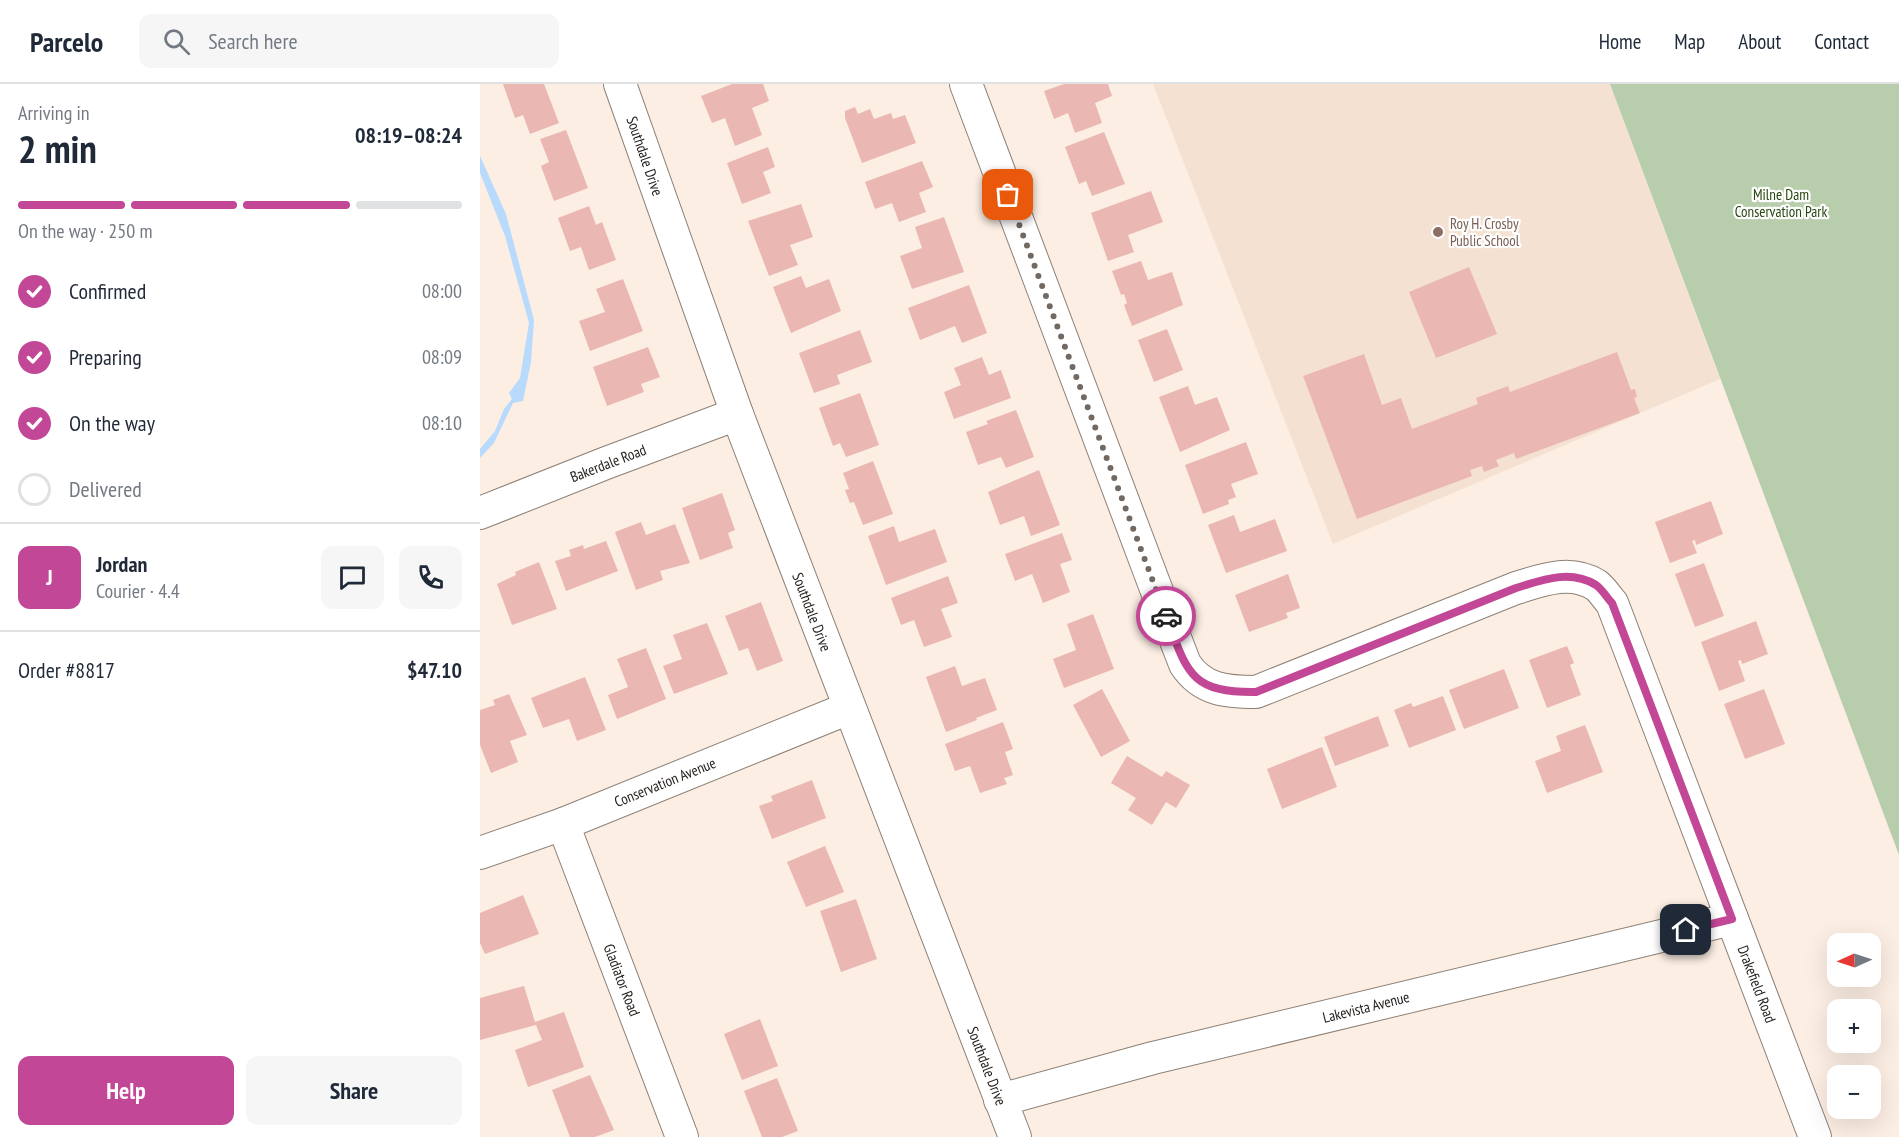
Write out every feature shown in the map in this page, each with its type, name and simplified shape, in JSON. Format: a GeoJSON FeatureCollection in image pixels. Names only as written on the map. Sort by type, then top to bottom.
{"type":"FeatureCollection","features":[{"type":"Feature","properties":{"kind":"street","name":"Southdale Drive"},"geometry":{"type":"LineString","coordinates":[[620,84],[737,414],[1015,1137]]}},
{"type":"Feature","properties":{"kind":"street","name":"Drakefield Road"},"geometry":{"type":"LineString","coordinates":[[966,84],[1155,586],[1185,664],[1192,675],[1215,689],[1256,692],[1516,588],[1556,576],[1578,579],[1597,586],[1612,603],[1815,1137]]}},
{"type":"Feature","properties":{"kind":"street","name":"Bakerdale Road"},"geometry":{"type":"LineString","coordinates":[[480,513],[606,462],[737,414]]}},
{"type":"Feature","properties":{"kind":"street","name":"Conservation Avenue"},"geometry":{"type":"LineString","coordinates":[[480,853],[562,824],[849,708]]}},
{"type":"Feature","properties":{"kind":"street","name":"Gladiator Road"},"geometry":{"type":"LineString","coordinates":[[562,824],[682,1137]]}},
{"type":"Feature","properties":{"kind":"street","name":"Lakevista Avenue"},"geometry":{"type":"LineString","coordinates":[[1000,1100],[1153,1058],[1732,919]]}},
{"type":"Feature","properties":{"kind":"shaded area","name":"Roy H. Crosby Public School"},"geometry":{"type":"Polygon","coordinates":[[[1153,84],[1610,84],[1720,379],[1333,544],[1153,84]]]}},
{"type":"Feature","properties":{"kind":"green space","name":"Milne Dam Conservation Park"},"geometry":{"type":"Polygon","coordinates":[[[1610,84],[1899,84],[1899,855],[1610,84]]]}},
{"type":"Feature","properties":{"kind":"water"},"geometry":{"type":"Polygon","coordinates":[[[480,156],[506,214],[534,320],[531,362],[523,401],[513,403],[494,443],[480,458],[480,449],[495,431],[504,409],[512,399],[509,393],[520,378],[529,323],[505,236],[480,173],[480,156]]]}},
{"type":"Feature","properties":{"kind":"building"},"geometry":{"type":"Polygon","coordinates":[[[503,84],[544,84],[559,123],[530,134],[523,115],[515,118],[503,84]]]}},
{"type":"Feature","properties":{"kind":"building"},"geometry":{"type":"Polygon","coordinates":[[[732,84],[763,84],[769,101],[752,108],[762,135],[735,146],[725,118],[712,123],[701,96],[732,84]]]}},
{"type":"Feature","properties":{"kind":"building"},"geometry":{"type":"Polygon","coordinates":[[[1064,84],[1108,84],[1112,96],[1095,103],[1102,123],[1075,133],[1068,113],[1054,119],[1044,91],[1064,84]]]}},
{"type":"Feature","properties":{"kind":"building"},"geometry":{"type":"Polygon","coordinates":[[[855,107],[858,114],[870,109],[874,119],[891,113],[893,119],[905,115],[916,143],[862,163],[845,118],[845,111],[855,107]]]}},
{"type":"Feature","properties":{"kind":"building"},"geometry":{"type":"Polygon","coordinates":[[[566,130],[588,188],[554,201],[541,166],[549,162],[540,139],[566,130]]]}},
{"type":"Feature","properties":{"kind":"building"},"geometry":{"type":"Polygon","coordinates":[[[1104,132],[1125,184],[1092,196],[1086,181],[1079,184],[1065,147],[1104,132]]]}},
{"type":"Feature","properties":{"kind":"building"},"geometry":{"type":"Polygon","coordinates":[[[768,147],[775,167],[763,172],[771,193],[742,204],[727,163],[768,147]]]}},
{"type":"Feature","properties":{"kind":"building"},"geometry":{"type":"Polygon","coordinates":[[[922,161],[933,187],[919,193],[926,212],[899,222],[892,203],[875,209],[865,182],[922,161]]]}},
{"type":"Feature","properties":{"kind":"building"},"geometry":{"type":"Polygon","coordinates":[[[1151,191],[1163,222],[1128,235],[1134,252],[1108,261],[1091,213],[1151,191]]]}},
{"type":"Feature","properties":{"kind":"building"},"geometry":{"type":"Polygon","coordinates":[[[801,204],[813,237],[790,245],[798,265],[769,276],[748,221],[801,204]]]}},
{"type":"Feature","properties":{"kind":"building"},"geometry":{"type":"Polygon","coordinates":[[[589,206],[596,225],[602,222],[616,260],[589,270],[581,247],[570,251],[558,218],[589,206]]]}},
{"type":"Feature","properties":{"kind":"building"},"geometry":{"type":"Polygon","coordinates":[[[944,217],[964,272],[912,289],[900,256],[922,248],[915,227],[944,217]]]}},
{"type":"Feature","properties":{"kind":"building"},"geometry":{"type":"Polygon","coordinates":[[[1141,261],[1148,280],[1172,272],[1183,305],[1132,326],[1124,305],[1127,303],[1124,294],[1121,295],[1112,271],[1141,261]]]}},
{"type":"Feature","properties":{"kind":"building"},"geometry":{"type":"Polygon","coordinates":[[[1469,267],[1497,334],[1436,358],[1409,292],[1469,267]]]}},
{"type":"Feature","properties":{"kind":"building"},"geometry":{"type":"Polygon","coordinates":[[[801,276],[806,288],[829,279],[841,311],[791,333],[773,287],[801,276]]]}},
{"type":"Feature","properties":{"kind":"building"},"geometry":{"type":"Polygon","coordinates":[[[623,279],[643,331],[590,351],[579,321],[605,312],[596,289],[623,279]]]}},
{"type":"Feature","properties":{"kind":"building"},"geometry":{"type":"Polygon","coordinates":[[[969,285],[987,333],[962,343],[955,326],[920,340],[908,308],[969,285]]]}},
{"type":"Feature","properties":{"kind":"building"},"geometry":{"type":"Polygon","coordinates":[[[1167,329],[1183,370],[1154,382],[1138,340],[1167,329]]]}},
{"type":"Feature","properties":{"kind":"building"},"geometry":{"type":"Polygon","coordinates":[[[860,330],[872,362],[837,375],[840,384],[814,393],[799,353],[860,330]]]}},
{"type":"Feature","properties":{"kind":"building"},"geometry":{"type":"Polygon","coordinates":[[[648,347],[660,377],[641,384],[644,392],[607,406],[593,367],[648,347]]]}},
{"type":"Feature","properties":{"kind":"building"},"geometry":{"type":"Polygon","coordinates":[[[1617,352],[1631,390],[1635,389],[1637,397],[1634,398],[1640,413],[1516,459],[1514,453],[1496,460],[1499,466],[1484,472],[1482,466],[1470,470],[1472,476],[1357,519],[1303,376],[1364,354],[1382,405],[1401,398],[1412,429],[1478,404],[1476,398],[1508,386],[1510,392],[1617,352]]]}},
{"type":"Feature","properties":{"kind":"building"},"geometry":{"type":"Polygon","coordinates":[[[982,357],[989,375],[1001,370],[1011,398],[954,419],[944,392],[961,385],[954,368],[982,357]]]}},
{"type":"Feature","properties":{"kind":"building"},"geometry":{"type":"Polygon","coordinates":[[[1188,386],[1195,405],[1217,397],[1230,430],[1180,452],[1159,397],[1188,386]]]}},
{"type":"Feature","properties":{"kind":"building"},"geometry":{"type":"Polygon","coordinates":[[[860,393],[879,445],[846,457],[840,443],[833,446],[819,408],[860,393]]]}},
{"type":"Feature","properties":{"kind":"building"},"geometry":{"type":"Polygon","coordinates":[[[1016,410],[1034,457],[1006,468],[1001,457],[978,465],[966,432],[988,424],[986,421],[1016,410]]]}},
{"type":"Feature","properties":{"kind":"building"},"geometry":{"type":"Polygon","coordinates":[[[1246,442],[1258,474],[1231,484],[1236,497],[1228,500],[1229,504],[1203,514],[1185,465],[1246,442]]]}},
{"type":"Feature","properties":{"kind":"building"},"geometry":{"type":"Polygon","coordinates":[[[873,461],[893,514],[863,525],[854,502],[850,503],[845,490],[849,489],[843,473],[873,461]]]}},
{"type":"Feature","properties":{"kind":"building"},"geometry":{"type":"Polygon","coordinates":[[[1039,470],[1060,525],[1031,536],[1024,516],[1000,525],[988,492],[1039,470]]]}},
{"type":"Feature","properties":{"kind":"building"},"geometry":{"type":"Polygon","coordinates":[[[722,493],[735,530],[728,533],[733,548],[700,560],[682,508],[722,493]]]}},
{"type":"Feature","properties":{"kind":"building"},"geometry":{"type":"Polygon","coordinates":[[[1711,501],[1723,534],[1696,545],[1695,540],[1692,541],[1697,553],[1670,563],[1655,522],[1711,501]]]}},
{"type":"Feature","properties":{"kind":"building"},"geometry":{"type":"Polygon","coordinates":[[[1234,515],[1240,532],[1275,519],[1287,551],[1226,573],[1208,525],[1234,515]]]}},
{"type":"Feature","properties":{"kind":"building"},"geometry":{"type":"Polygon","coordinates":[[[641,522],[646,535],[675,524],[690,563],[660,571],[663,580],[636,590],[615,532],[641,522]]]}},
{"type":"Feature","properties":{"kind":"building"},"geometry":{"type":"Polygon","coordinates":[[[894,526],[899,542],[935,529],[947,562],[886,585],[868,536],[894,526]]]}},
{"type":"Feature","properties":{"kind":"building"},"geometry":{"type":"Polygon","coordinates":[[[1062,533],[1072,560],[1060,564],[1070,592],[1043,603],[1032,574],[1015,581],[1005,554],[1062,533]]]}},
{"type":"Feature","properties":{"kind":"building"},"geometry":{"type":"Polygon","coordinates":[[[606,541],[618,571],[566,591],[555,561],[571,556],[569,550],[583,545],[584,549],[606,541]]]}},
{"type":"Feature","properties":{"kind":"building"},"geometry":{"type":"Polygon","coordinates":[[[539,562],[557,609],[512,625],[497,584],[516,575],[515,572],[539,562]]]}},
{"type":"Feature","properties":{"kind":"building"},"geometry":{"type":"Polygon","coordinates":[[[1704,563],[1724,616],[1695,627],[1675,574],[1704,563]]]}},
{"type":"Feature","properties":{"kind":"building"},"geometry":{"type":"Polygon","coordinates":[[[1288,574],[1300,608],[1286,613],[1288,618],[1249,632],[1235,595],[1288,574]]]}},
{"type":"Feature","properties":{"kind":"building"},"geometry":{"type":"Polygon","coordinates":[[[948,576],[958,603],[941,609],[952,637],[924,647],[914,620],[901,625],[891,598],[948,576]]]}},
{"type":"Feature","properties":{"kind":"building"},"geometry":{"type":"Polygon","coordinates":[[[761,602],[783,661],[757,671],[748,648],[739,651],[725,616],[761,602]]]}},
{"type":"Feature","properties":{"kind":"building"},"geometry":{"type":"Polygon","coordinates":[[[1093,614],[1114,669],[1064,688],[1053,659],[1076,650],[1067,624],[1093,614]]]}},
{"type":"Feature","properties":{"kind":"building"},"geometry":{"type":"Polygon","coordinates":[[[1756,621],[1768,654],[1742,664],[1741,660],[1738,661],[1745,681],[1719,691],[1701,642],[1756,621]]]}},
{"type":"Feature","properties":{"kind":"building"},"geometry":{"type":"Polygon","coordinates":[[[707,623],[728,674],[674,694],[663,666],[682,659],[673,635],[707,623]]]}},
{"type":"Feature","properties":{"kind":"building"},"geometry":{"type":"Polygon","coordinates":[[[1567,646],[1574,663],[1570,665],[1581,695],[1547,708],[1529,660],[1567,646]]]}},
{"type":"Feature","properties":{"kind":"building"},"geometry":{"type":"Polygon","coordinates":[[[646,648],[666,699],[617,719],[608,695],[628,687],[617,659],[646,648]]]}},
{"type":"Feature","properties":{"kind":"building"},"geometry":{"type":"Polygon","coordinates":[[[955,666],[962,686],[985,678],[997,710],[946,732],[926,677],[955,666]]]}},
{"type":"Feature","properties":{"kind":"building"},"geometry":{"type":"Polygon","coordinates":[[[1504,669],[1519,708],[1464,729],[1449,690],[1504,669]]]}},
{"type":"Feature","properties":{"kind":"building"},"geometry":{"type":"Polygon","coordinates":[[[585,677],[606,730],[577,741],[569,719],[543,728],[531,698],[585,677]]]}},
{"type":"Feature","properties":{"kind":"building"},"geometry":{"type":"Polygon","coordinates":[[[1102,689],[1130,741],[1101,757],[1073,705],[1102,689]]]}},
{"type":"Feature","properties":{"kind":"building"},"geometry":{"type":"Polygon","coordinates":[[[1764,689],[1785,744],[1745,759],[1724,704],[1764,689]]]}},
{"type":"Feature","properties":{"kind":"building"},"geometry":{"type":"Polygon","coordinates":[[[509,694],[527,735],[510,741],[518,762],[491,773],[480,745],[480,710],[495,705],[493,700],[509,694]]]}},
{"type":"Feature","properties":{"kind":"building"},"geometry":{"type":"Polygon","coordinates":[[[1443,696],[1456,730],[1409,748],[1394,710],[1411,703],[1413,707],[1443,696]]]}},
{"type":"Feature","properties":{"kind":"building"},"geometry":{"type":"Polygon","coordinates":[[[1378,716],[1389,746],[1335,766],[1324,737],[1378,716]]]}},
{"type":"Feature","properties":{"kind":"building"},"geometry":{"type":"Polygon","coordinates":[[[1003,722],[1013,749],[1005,752],[1013,775],[1004,778],[1007,784],[980,793],[970,766],[955,771],[945,744],[1003,722]]]}},
{"type":"Feature","properties":{"kind":"building"},"geometry":{"type":"Polygon","coordinates":[[[1585,725],[1603,772],[1547,793],[1535,761],[1561,751],[1556,736],[1585,725]]]}},
{"type":"Feature","properties":{"kind":"building"},"geometry":{"type":"Polygon","coordinates":[[[1322,747],[1337,787],[1282,809],[1267,769],[1322,747]]]}},
{"type":"Feature","properties":{"kind":"building"},"geometry":{"type":"Polygon","coordinates":[[[1127,756],[1162,777],[1166,771],[1190,785],[1176,808],[1166,802],[1152,825],[1128,810],[1136,798],[1111,783],[1127,756]]]}},
{"type":"Feature","properties":{"kind":"building"},"geometry":{"type":"Polygon","coordinates":[[[812,780],[826,818],[772,839],[759,806],[773,801],[771,796],[812,780]]]}},
{"type":"Feature","properties":{"kind":"building"},"geometry":{"type":"Polygon","coordinates":[[[825,846],[844,892],[806,907],[787,862],[825,846]]]}},
{"type":"Feature","properties":{"kind":"building"},"geometry":{"type":"Polygon","coordinates":[[[523,895],[539,934],[485,954],[480,943],[480,913],[523,895]]]}},
{"type":"Feature","properties":{"kind":"building"},"geometry":{"type":"Polygon","coordinates":[[[856,899],[877,959],[841,972],[820,911],[856,899]]]}},
{"type":"Feature","properties":{"kind":"building"},"geometry":{"type":"Polygon","coordinates":[[[524,986],[535,1022],[564,1012],[584,1067],[528,1087],[515,1050],[542,1040],[536,1025],[480,1040],[480,998],[524,986]]]}},
{"type":"Feature","properties":{"kind":"building"},"geometry":{"type":"Polygon","coordinates":[[[760,1019],[778,1066],[742,1080],[724,1034],[760,1019]]]}},
{"type":"Feature","properties":{"kind":"building"},"geometry":{"type":"Polygon","coordinates":[[[590,1075],[614,1130],[595,1137],[570,1137],[552,1090],[590,1075]]]}},
{"type":"Feature","properties":{"kind":"building"},"geometry":{"type":"Polygon","coordinates":[[[777,1078],[798,1131],[782,1137],[762,1137],[744,1091],[777,1078]]]}},
{"type":"Feature","properties":{"kind":"way so far"},"geometry":{"type":"LineString","coordinates":[[1008,195],[1166,616]]}},
{"type":"Feature","properties":{"kind":"place","name":"Roy H. Crosby Public School"},"geometry":{"type":"Point","coordinates":[1438,232]}},
{"type":"Feature","properties":{"kind":"route"},"geometry":{"type":"LineString","coordinates":[[1166,616],[1185,664],[1192,675],[1215,689],[1256,692],[1516,588],[1556,576],[1578,579],[1597,586],[1612,603],[1732,919],[1686,930]]}}]}
